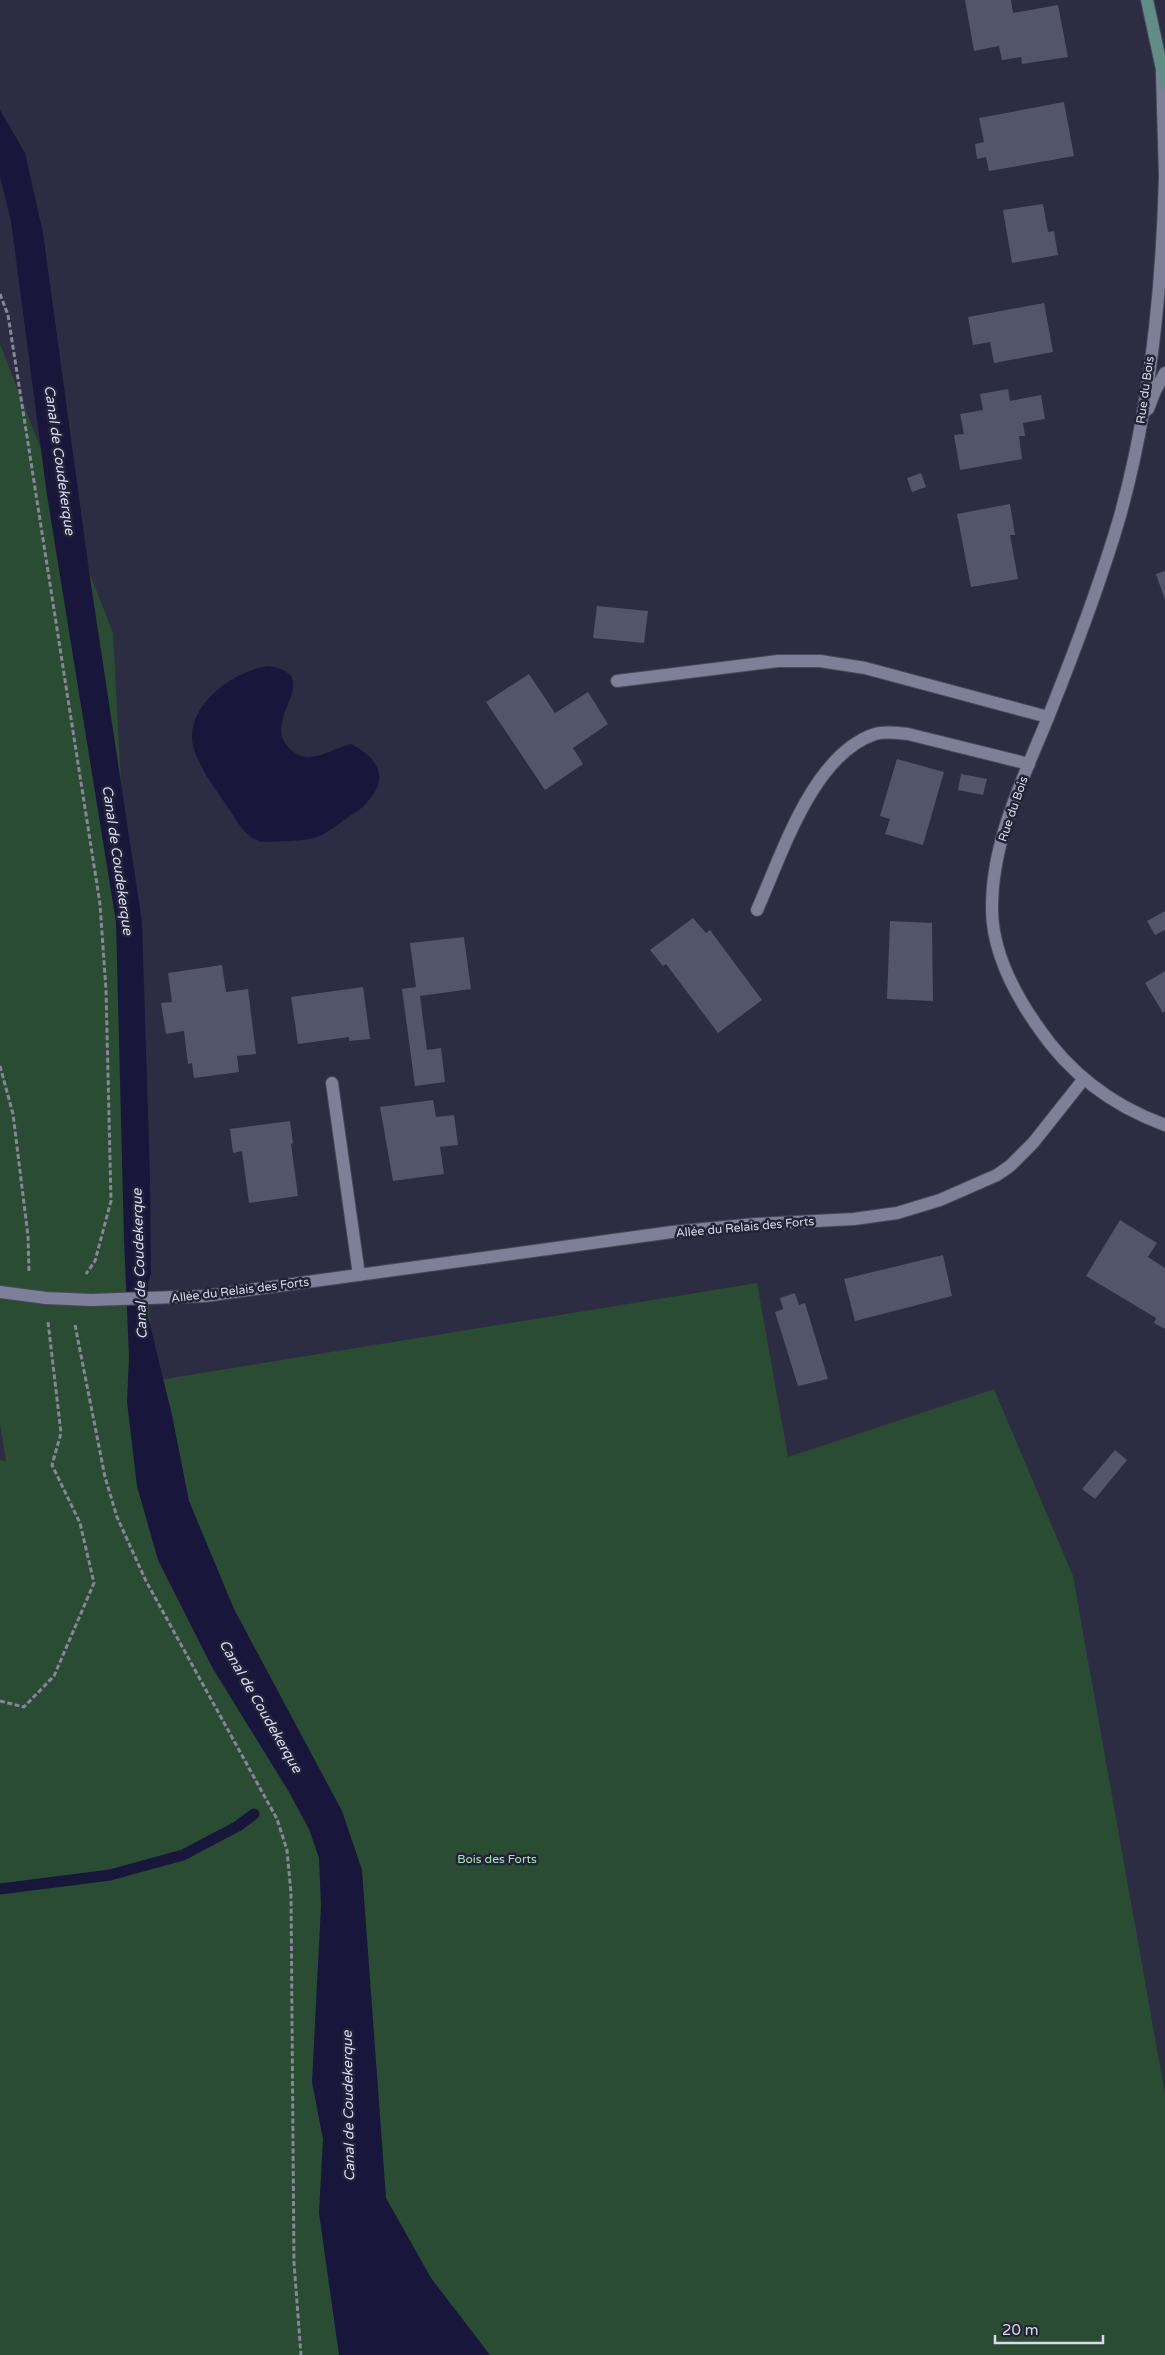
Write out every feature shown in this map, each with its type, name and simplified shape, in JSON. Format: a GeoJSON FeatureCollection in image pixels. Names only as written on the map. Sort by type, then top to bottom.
{"type":"FeatureCollection","features":[{"type":"Feature","properties":{"kind":"street"},"geometry":{"type":"LineString","coordinates":[[1147,0],[1165,83]]}},
{"type":"Feature","properties":{"kind":"street","name":"Rue du Bois"},"geometry":{"type":"LineString","coordinates":[[1162,69],[1165,176],[1160,274],[1139,435],[1127,490],[1105,563],[1048,717],[1006,823],[996,859],[993,879],[994,929],[1003,962],[1025,1008],[1042,1034],[1083,1080],[1115,1102],[1165,1125]]}},
{"type":"Feature","properties":{"kind":"street","name":"Rue du Bois"},"geometry":{"type":"LineString","coordinates":[[1152,346],[1165,327]]}},
{"type":"Feature","properties":{"kind":"street","name":"Rue du Bois"},"geometry":{"type":"LineString","coordinates":[[1139,435],[1154,391],[1165,373]]}},
{"type":"Feature","properties":{"kind":"street"},"geometry":{"type":"LineString","coordinates":[[617,681],[755,663],[799,660],[820,661],[865,668],[1048,717]]}},
{"type":"Feature","properties":{"kind":"street"},"geometry":{"type":"LineString","coordinates":[[758,910],[802,808],[817,782],[836,760],[860,741],[883,733],[908,734],[1029,764]]}},
{"type":"Feature","properties":{"kind":"street","name":"Allée du Relais des Forts"},"geometry":{"type":"LineString","coordinates":[[0,1292],[46,1298],[109,1300],[205,1296],[672,1232],[756,1224],[854,1219],[918,1208],[997,1175],[1010,1166],[1033,1143],[1083,1080]]}},
{"type":"Feature","properties":{"kind":"street"},"geometry":{"type":"LineString","coordinates":[[332,1083],[359,1275]]}},
{"type":"Feature","properties":{"kind":"path"},"geometry":{"type":"LineString","coordinates":[[0,294],[8,315],[100,904],[106,990],[111,1201],[95,1261],[70,1299],[105,1478],[117,1517],[146,1580],[263,1790],[288,1850],[294,2263],[301,2355]]}},
{"type":"Feature","properties":{"kind":"path"},"geometry":{"type":"LineString","coordinates":[[0,1066],[13,1114],[28,1236],[28,1295]]}},
{"type":"Feature","properties":{"kind":"path"},"geometry":{"type":"LineString","coordinates":[[0,1701],[24,1707],[54,1676],[94,1583],[80,1523],[52,1464],[60,1433],[46,1298]]}},
{"type":"Feature","properties":{"kind":"green space","name":"Bois des Forts"},"geometry":{"type":"Polygon","coordinates":[[[0,344],[113,633],[153,1381],[757,1283],[788,1457],[994,1389],[1073,1576],[1165,2094],[1165,2355],[0,2355],[0,1460],[6,1461],[0,1424],[0,344]]]}},
{"type":"Feature","properties":{"kind":"water","name":"Canal de Coudekerque"},"geometry":{"type":"Polygon","coordinates":[[[0,110],[25,153],[43,233],[89,571],[142,922],[150,1178],[151,1274],[148,1283],[148,1317],[172,1415],[189,1501],[234,1609],[342,1811],[362,1870],[386,2198],[431,2278],[490,2355],[339,2355],[319,2213],[323,2139],[312,2082],[321,1906],[319,1858],[309,1829],[289,1792],[212,1667],[158,1560],[137,1486],[127,1402],[129,1357],[116,922],[47,495],[11,221],[0,177],[0,110]]]}},
{"type":"Feature","properties":{"kind":"water"},"geometry":{"type":"Polygon","coordinates":[[[269,666],[285,671],[292,679],[293,688],[282,724],[282,736],[290,749],[301,756],[313,757],[351,744],[368,755],[378,768],[378,784],[375,792],[366,804],[333,828],[311,839],[263,842],[251,837],[238,823],[208,778],[193,746],[192,731],[196,717],[214,692],[241,675],[269,666]]]}},
{"type":"Feature","properties":{"kind":"building"},"geometry":{"type":"Polygon","coordinates":[[[965,0],[1011,0],[1013,13],[1058,5],[1068,57],[1022,64],[1021,57],[1002,60],[999,46],[974,51],[965,0]]]}},
{"type":"Feature","properties":{"kind":"building"},"geometry":{"type":"Polygon","coordinates":[[[1064,102],[1074,156],[989,171],[986,157],[977,159],[975,144],[984,142],[979,118],[1064,102]]]}},
{"type":"Feature","properties":{"kind":"building"},"geometry":{"type":"Polygon","coordinates":[[[1043,204],[1048,232],[1054,231],[1058,255],[1012,263],[1003,210],[1043,204]]]}},
{"type":"Feature","properties":{"kind":"building"},"geometry":{"type":"Polygon","coordinates":[[[1044,303],[1053,352],[994,363],[990,342],[973,345],[968,317],[1044,303]]]}},
{"type":"Feature","properties":{"kind":"building"},"geometry":{"type":"Polygon","coordinates":[[[1008,389],[1010,401],[1041,395],[1045,419],[1023,423],[1025,436],[1019,436],[1022,459],[960,470],[954,435],[964,434],[960,414],[983,410],[980,394],[1008,389]]]}},
{"type":"Feature","properties":{"kind":"building"},"geometry":{"type":"Polygon","coordinates":[[[921,473],[926,487],[912,492],[907,478],[921,473]]]}},
{"type":"Feature","properties":{"kind":"building"},"geometry":{"type":"Polygon","coordinates":[[[1010,504],[1015,535],[1010,535],[1018,579],[971,587],[957,514],[1010,504]]]}},
{"type":"Feature","properties":{"kind":"building"},"geometry":{"type":"Polygon","coordinates":[[[1165,571],[1165,600],[1156,574],[1165,571]]]}},
{"type":"Feature","properties":{"kind":"building"},"geometry":{"type":"Polygon","coordinates":[[[597,606],[648,611],[644,643],[593,638],[597,606]]]}},
{"type":"Feature","properties":{"kind":"building"},"geometry":{"type":"Polygon","coordinates":[[[529,674],[555,713],[588,692],[608,724],[573,748],[583,764],[545,790],[486,702],[529,674]]]}},
{"type":"Feature","properties":{"kind":"building"},"geometry":{"type":"Polygon","coordinates":[[[897,759],[944,772],[923,845],[885,834],[890,819],[880,816],[897,759]]]}},
{"type":"Feature","properties":{"kind":"building"},"geometry":{"type":"Polygon","coordinates":[[[961,774],[987,779],[983,795],[958,790],[961,774]]]}},
{"type":"Feature","properties":{"kind":"building"},"geometry":{"type":"Polygon","coordinates":[[[1165,911],[1165,930],[1155,935],[1147,921],[1165,911]]]}},
{"type":"Feature","properties":{"kind":"building"},"geometry":{"type":"Polygon","coordinates":[[[693,918],[706,933],[710,930],[762,1000],[718,1033],[666,964],[663,966],[650,950],[693,918]]]}},
{"type":"Feature","properties":{"kind":"building"},"geometry":{"type":"Polygon","coordinates":[[[890,921],[932,923],[933,1001],[887,999],[890,921]]]}},
{"type":"Feature","properties":{"kind":"building"},"geometry":{"type":"Polygon","coordinates":[[[464,937],[471,989],[420,996],[427,1050],[441,1048],[445,1082],[415,1086],[402,989],[416,987],[410,943],[464,937]]]}},
{"type":"Feature","properties":{"kind":"building"},"geometry":{"type":"Polygon","coordinates":[[[222,965],[226,992],[248,989],[256,1054],[237,1056],[239,1072],[194,1078],[192,1063],[188,1064],[184,1031],[166,1034],[161,1003],[172,1002],[168,973],[222,965]]]}},
{"type":"Feature","properties":{"kind":"building"},"geometry":{"type":"Polygon","coordinates":[[[1165,971],[1165,1011],[1163,1013],[1145,983],[1165,971]]]}},
{"type":"Feature","properties":{"kind":"building"},"geometry":{"type":"Polygon","coordinates":[[[363,987],[370,1039],[349,1041],[349,1037],[298,1044],[291,997],[363,987]]]}},
{"type":"Feature","properties":{"kind":"building"},"geometry":{"type":"Polygon","coordinates":[[[433,1100],[436,1117],[454,1115],[458,1145],[440,1147],[444,1174],[393,1181],[380,1107],[433,1100]]]}},
{"type":"Feature","properties":{"kind":"building"},"geometry":{"type":"Polygon","coordinates":[[[290,1121],[298,1196],[249,1203],[242,1151],[233,1153],[230,1129],[290,1121]]]}},
{"type":"Feature","properties":{"kind":"building"},"geometry":{"type":"Polygon","coordinates":[[[1120,1220],[1157,1243],[1148,1257],[1165,1268],[1165,1329],[1154,1323],[1156,1318],[1086,1276],[1120,1220]]]}},
{"type":"Feature","properties":{"kind":"building"},"geometry":{"type":"Polygon","coordinates":[[[943,1255],[952,1296],[855,1321],[844,1279],[943,1255]]]}},
{"type":"Feature","properties":{"kind":"building"},"geometry":{"type":"Polygon","coordinates":[[[795,1293],[799,1305],[805,1303],[828,1379],[798,1386],[775,1312],[783,1309],[780,1298],[795,1293]]]}},
{"type":"Feature","properties":{"kind":"building"},"geometry":{"type":"Polygon","coordinates":[[[1115,1450],[1127,1460],[1095,1499],[1082,1489],[1115,1450]]]}},
{"type":"Feature","properties":{"kind":"waterway"},"geometry":{"type":"LineString","coordinates":[[0,1889],[110,1875],[183,1855],[238,1826],[254,1814]]}}]}
